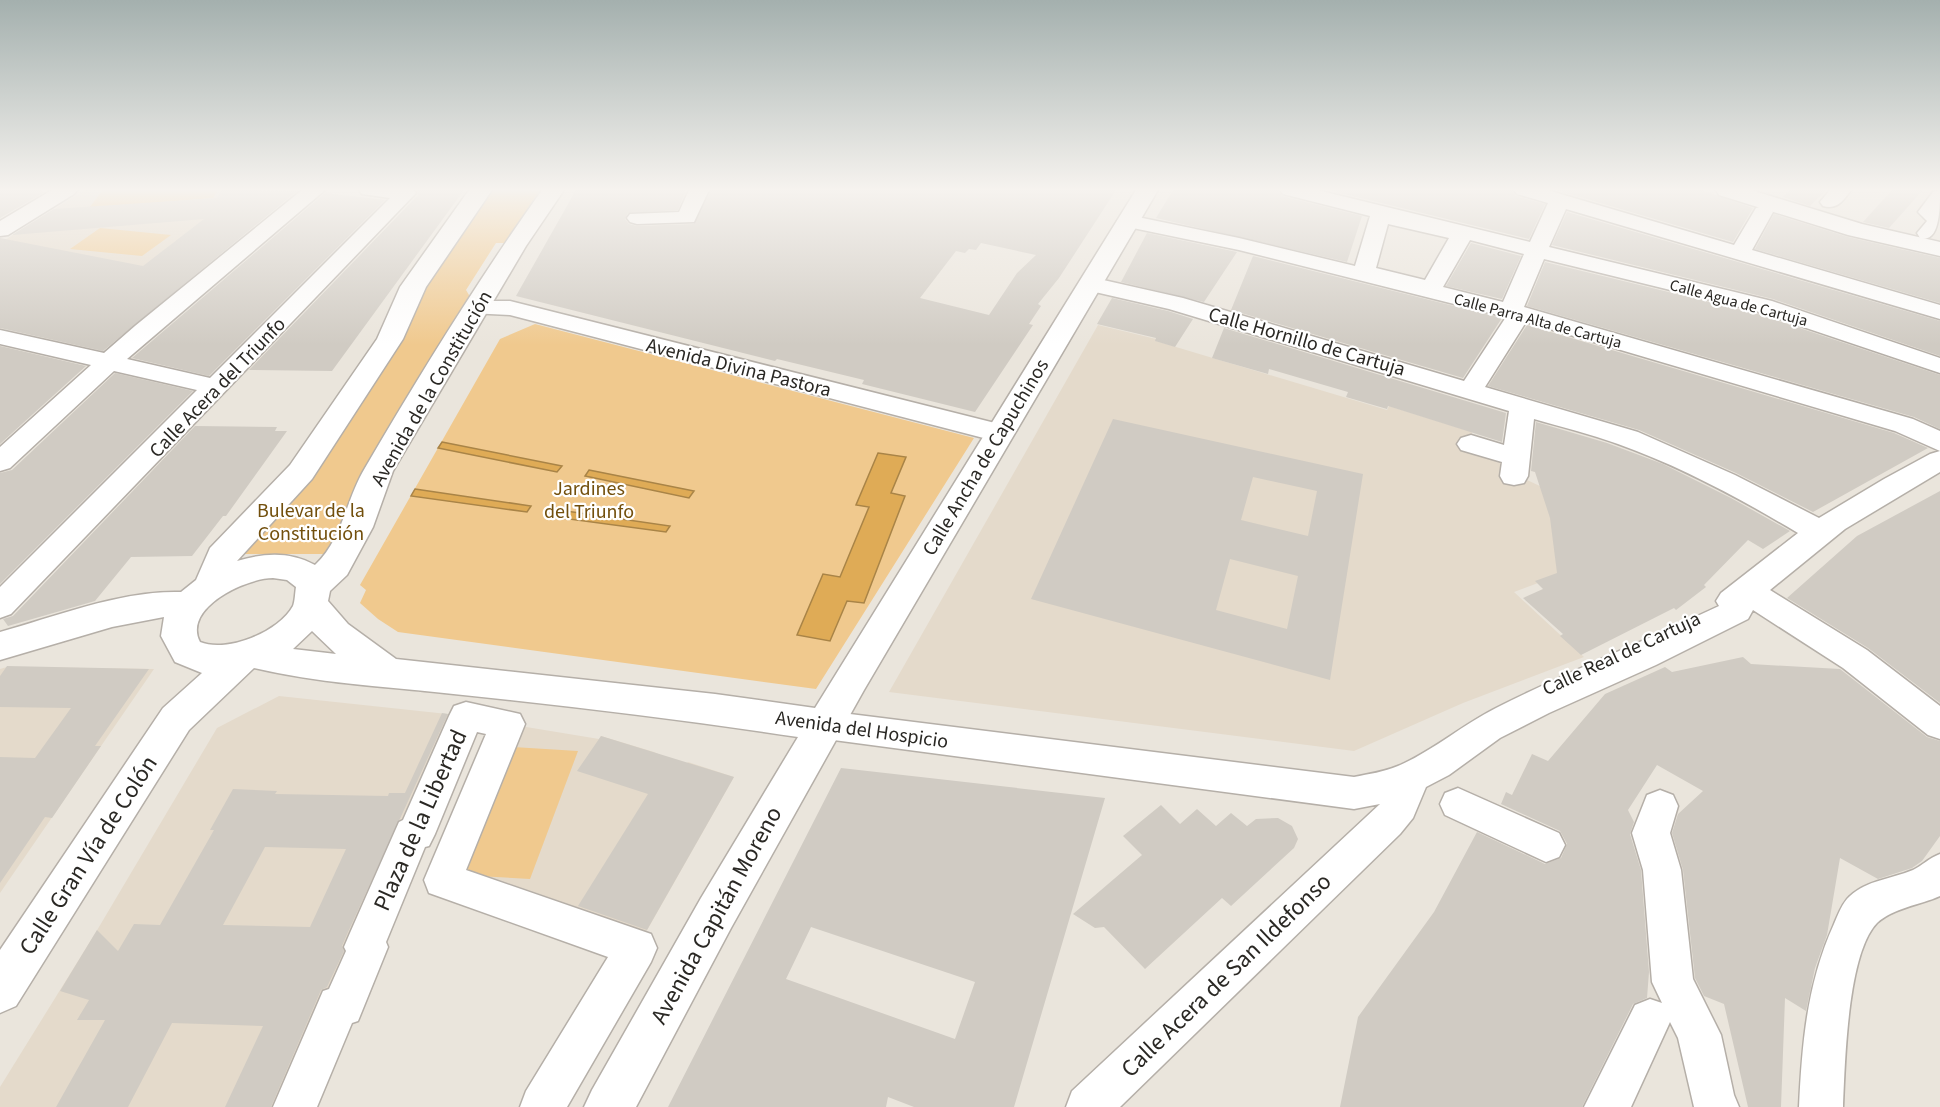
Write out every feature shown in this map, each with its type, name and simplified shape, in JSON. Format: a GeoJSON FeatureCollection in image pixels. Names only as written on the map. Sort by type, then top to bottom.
{"type":"FeatureCollection","features":[{"type":"Feature","properties":{"kind":"main road"},"geometry":{"type":"LineString","coordinates":[[248,655],[222,660],[191,655],[180,645],[177,627],[181,615],[200,596],[222,556],[301,472],[390,339],[413,287],[445,242]]}},
{"type":"Feature","properties":{"kind":"main road","name":"Avenida de la Constitución"},"geometry":{"type":"LineString","coordinates":[[248,655],[284,637],[301,622],[313,595],[335,566],[357,527],[378,471],[517,242]]}},
{"type":"Feature","properties":{"kind":"main road","name":"Calle Ancha de Capuchinos"},"geometry":{"type":"LineString","coordinates":[[826,725],[1116,242]]}},
{"type":"Feature","properties":{"kind":"main road","name":"Avenida del Hospicio"},"geometry":{"type":"LineString","coordinates":[[200,596],[240,572],[267,566],[285,567],[305,574],[321,619],[348,644],[388,672]]}},
{"type":"Feature","properties":{"kind":"main road"},"geometry":{"type":"LineString","coordinates":[[0,646],[123,611],[200,596]]}},
{"type":"Feature","properties":{"kind":"main road"},"geometry":{"type":"LineString","coordinates":[[176,719],[189,680],[191,655]]}},
{"type":"Feature","properties":{"kind":"main road"},"geometry":{"type":"LineString","coordinates":[[176,719],[248,655]]}},
{"type":"Feature","properties":{"kind":"main road","name":"Avenida del Hospicio"},"geometry":{"type":"LineString","coordinates":[[248,655],[301,665],[388,672],[715,709],[826,725]]}},
{"type":"Feature","properties":{"kind":"main road","name":"Calle Gran Vía de Colón"},"geometry":{"type":"LineString","coordinates":[[0,990],[176,719]]}},
{"type":"Feature","properties":{"kind":"main road","name":"Avenida Capitán Moreno"},"geometry":{"type":"LineString","coordinates":[[609,1107],[716,913],[826,725]]}},
{"type":"Feature","properties":{"kind":"street"},"geometry":{"type":"LineString","coordinates":[[0,462],[109,362],[253,242]]}},
{"type":"Feature","properties":{"kind":"street","name":"Calle Acera del Triunfo"},"geometry":{"type":"LineString","coordinates":[[0,606],[359,242]]}},
{"type":"Feature","properties":{"kind":"street","name":"Calle Parra Alta de Cartuja"},"geometry":{"type":"LineString","coordinates":[[1228,242],[1515,312],[1904,424],[1940,442]]}},
{"type":"Feature","properties":{"kind":"street"},"geometry":{"type":"LineString","coordinates":[[1359,274],[1368,242]]}},
{"type":"Feature","properties":{"kind":"street","name":"Calle Agua de Cartuja"},"geometry":{"type":"LineString","coordinates":[[1503,242],[1764,306],[1940,366]]}},
{"type":"Feature","properties":{"kind":"street"},"geometry":{"type":"LineString","coordinates":[[1471,389],[1515,312],[1542,242]]}},
{"type":"Feature","properties":{"kind":"street"},"geometry":{"type":"LineString","coordinates":[[1699,242],[1940,312]]}},
{"type":"Feature","properties":{"kind":"street"},"geometry":{"type":"LineString","coordinates":[[1743,247],[1745,242]]}},
{"type":"Feature","properties":{"kind":"street","name":"Calle Hornillo de Cartuja"},"geometry":{"type":"LineString","coordinates":[[1090,284],[1175,303],[1471,389],[1628,438],[1700,468],[1774,504],[1819,532]]}},
{"type":"Feature","properties":{"kind":"street","name":"Avenida Divina Pastora"},"geometry":{"type":"LineString","coordinates":[[477,308],[510,308],[999,433]]}},
{"type":"Feature","properties":{"kind":"street"},"geometry":{"type":"LineString","coordinates":[[3,340],[218,387]]}},
{"type":"Feature","properties":{"kind":"street"},"geometry":{"type":"LineString","coordinates":[[1471,444],[1515,467],[1523,405]]}},
{"type":"Feature","properties":{"kind":"street","name":"Calle Real de Cartuja"},"geometry":{"type":"LineString","coordinates":[[1498,717],[1537,703],[1644,656],[1737,610],[1748,591],[1775,566],[1819,532],[1940,460]]}},
{"type":"Feature","properties":{"kind":"street"},"geometry":{"type":"LineString","coordinates":[[1748,591],[1855,659],[1940,725]]}},
{"type":"Feature","properties":{"kind":"street","name":"Plaza de la Libertad"},"geometry":{"type":"LineString","coordinates":[[296,1107],[338,1006],[344,1006],[368,947],[364,947],[412,834],[416,834],[466,716],[508,724],[443,880],[637,948],[542,1107]]}},
{"type":"Feature","properties":{"kind":"street"},"geometry":{"type":"LineString","coordinates":[[1336,790],[1354,793],[1381,788],[1409,778],[1436,764],[1498,717]]}},
{"type":"Feature","properties":{"kind":"street"},"geometry":{"type":"LineString","coordinates":[[1336,790],[1347,782],[1400,769],[1498,717]]}},
{"type":"Feature","properties":{"kind":"street","name":"Avenida del Hospicio"},"geometry":{"type":"LineString","coordinates":[[826,725],[1336,790]]}},
{"type":"Feature","properties":{"kind":"street","name":"Calle Acera de San Ildefonso"},"geometry":{"type":"LineString","coordinates":[[1088,1107],[1365,843],[1401,805],[1409,791],[1409,778]]}},
{"type":"Feature","properties":{"kind":"street"},"geometry":{"type":"LineString","coordinates":[[1336,790],[1347,800],[1359,818],[1365,843]]}},
{"type":"Feature","properties":{"kind":"street"},"geometry":{"type":"LineString","coordinates":[[1458,804],[1546,845]]}},
{"type":"Feature","properties":{"kind":"street"},"geometry":{"type":"LineString","coordinates":[[1660,806],[1651,833],[1662,870],[1672,982],[1699,1035],[1714,1104]]}},
{"type":"Feature","properties":{"kind":"street"},"geometry":{"type":"LineString","coordinates":[[1821,1107],[1825,1028],[1842,950],[1862,910],[1885,896],[1934,880],[1940,872]]}},
{"type":"Feature","properties":{"kind":"street"},"geometry":{"type":"LineString","coordinates":[[1606,1107],[1620,1085],[1650,1020]]}},
{"type":"Feature","properties":{"kind":"shaded area"},"geometry":{"type":"Polygon","coordinates":[[[2,242],[201,242],[154,281],[0,243],[2,242]]]}},
{"type":"Feature","properties":{"kind":"shaded area"},"geometry":{"type":"Polygon","coordinates":[[[1098,325],[1156,339],[1156,341],[1387,410],[1389,406],[1472,432],[1471,440],[1527,467],[1527,480],[1542,487],[1578,568],[1514,592],[1584,657],[1463,703],[1354,751],[889,692],[1098,325]]]}},
{"type":"Feature","properties":{"kind":"shaded area"},"geometry":{"type":"Polygon","coordinates":[[[442,442],[562,466],[557,472],[438,448],[442,442]]]}},
{"type":"Feature","properties":{"kind":"shaded area"},"geometry":{"type":"Polygon","coordinates":[[[878,453],[906,457],[891,493],[905,496],[864,603],[847,601],[830,641],[797,635],[823,574],[840,577],[869,507],[856,505],[878,453]]]}},
{"type":"Feature","properties":{"kind":"shaded area"},"geometry":{"type":"Polygon","coordinates":[[[589,470],[694,491],[689,498],[585,476],[589,470]]]}},
{"type":"Feature","properties":{"kind":"shaded area"},"geometry":{"type":"Polygon","coordinates":[[[415,489],[531,506],[527,512],[411,496],[415,489]]]}},
{"type":"Feature","properties":{"kind":"shaded area"},"geometry":{"type":"Polygon","coordinates":[[[559,510],[670,526],[666,532],[554,517],[559,510]]]}},
{"type":"Feature","properties":{"kind":"shaded area"},"geometry":{"type":"Polygon","coordinates":[[[7,667],[154,669],[0,893],[0,669],[7,667]]]}},
{"type":"Feature","properties":{"kind":"shaded area"},"geometry":{"type":"Polygon","coordinates":[[[279,696],[466,716],[295,1107],[0,1107],[0,1087],[96,932],[217,728],[279,696]]]}},
{"type":"Feature","properties":{"kind":"shaded area"},"geometry":{"type":"Polygon","coordinates":[[[508,724],[599,739],[601,736],[654,752],[685,767],[688,762],[734,777],[637,948],[443,880],[508,724]]]}},
{"type":"Feature","properties":{"kind":"green space"},"geometry":{"type":"Polygon","coordinates":[[[80,242],[162,242],[142,256],[70,249],[80,242]]]}},
{"type":"Feature","properties":{"kind":"green space","name":"Bulevar de la Constitución"},"geometry":{"type":"Polygon","coordinates":[[[455,242],[508,242],[496,243],[466,290],[472,300],[328,554],[241,554],[455,242]]]}},
{"type":"Feature","properties":{"kind":"green space","name":"Jardines del Triunfo"},"geometry":{"type":"Polygon","coordinates":[[[535,324],[974,438],[816,689],[398,632],[360,603],[366,590],[360,585],[500,339],[535,324]]]}},
{"type":"Feature","properties":{"kind":"green space"},"geometry":{"type":"Polygon","coordinates":[[[513,747],[578,751],[530,879],[459,875],[513,747]]]}},
{"type":"Feature","properties":{"kind":"building"},"geometry":{"type":"Polygon","coordinates":[[[0,242],[19,242],[143,266],[175,242],[236,242],[103,351],[0,328],[0,242]]]}},
{"type":"Feature","properties":{"kind":"building"},"geometry":{"type":"Polygon","coordinates":[[[268,242],[343,242],[209,376],[132,358],[268,242]]]}},
{"type":"Feature","properties":{"kind":"building"},"geometry":{"type":"Polygon","coordinates":[[[373,242],[426,242],[332,371],[249,370],[373,242]]]}},
{"type":"Feature","properties":{"kind":"building"},"geometry":{"type":"Polygon","coordinates":[[[547,242],[1083,242],[1059,278],[1038,304],[1041,306],[1029,324],[1033,325],[975,412],[862,384],[864,380],[777,359],[775,361],[516,296],[547,242]],[[981,243],[976,250],[969,249],[965,253],[956,251],[920,298],[989,315],[1017,273],[1036,255],[981,243]]]}},
{"type":"Feature","properties":{"kind":"building"},"geometry":{"type":"Polygon","coordinates":[[[1142,242],[1188,242],[1237,252],[1204,302],[1121,282],[1142,242]]]}},
{"type":"Feature","properties":{"kind":"building"},"geometry":{"type":"Polygon","coordinates":[[[1259,242],[1354,242],[1347,262],[1259,242]]]}},
{"type":"Feature","properties":{"kind":"building"},"geometry":{"type":"Polygon","coordinates":[[[1554,242],[1668,242],[1940,321],[1940,356],[1773,299],[1552,245],[1554,242]]]}},
{"type":"Feature","properties":{"kind":"building"},"geometry":{"type":"Polygon","coordinates":[[[1759,242],[1868,242],[1940,258],[1940,303],[1755,249],[1759,242]]]}},
{"type":"Feature","properties":{"kind":"building"},"geometry":{"type":"Polygon","coordinates":[[[1471,243],[1521,256],[1502,299],[1446,286],[1471,243]]]}},
{"type":"Feature","properties":{"kind":"building"},"geometry":{"type":"Polygon","coordinates":[[[1253,256],[1502,318],[1463,378],[1231,310],[1253,256]]]}},
{"type":"Feature","properties":{"kind":"building"},"geometry":{"type":"Polygon","coordinates":[[[1545,262],[1755,313],[1940,375],[1940,429],[1914,417],[1527,306],[1545,262]]]}},
{"type":"Feature","properties":{"kind":"building"},"geometry":{"type":"Polygon","coordinates":[[[1112,298],[1193,319],[1175,347],[1155,341],[1156,338],[1097,324],[1112,298]]]}},
{"type":"Feature","properties":{"kind":"building"},"geometry":{"type":"Polygon","coordinates":[[[1527,325],[1894,433],[1928,448],[1813,512],[1736,473],[1639,430],[1488,386],[1527,325]]]}},
{"type":"Feature","properties":{"kind":"building"},"geometry":{"type":"Polygon","coordinates":[[[1224,328],[1506,413],[1502,442],[1388,406],[1387,409],[1346,397],[1348,392],[1269,369],[1268,374],[1212,358],[1224,328]]]}},
{"type":"Feature","properties":{"kind":"building"},"geometry":{"type":"Polygon","coordinates":[[[0,346],[86,366],[0,444],[0,346]]]}},
{"type":"Feature","properties":{"kind":"building"},"geometry":{"type":"Polygon","coordinates":[[[115,373],[193,391],[0,584],[0,473],[12,470],[115,373]]]}},
{"type":"Feature","properties":{"kind":"building"},"geometry":{"type":"Polygon","coordinates":[[[1113,419],[1363,474],[1330,680],[1031,599],[1113,419]],[[1253,477],[1241,520],[1308,536],[1317,491],[1253,477]],[[1230,559],[1216,610],[1287,629],[1298,576],[1230,559]]]}},
{"type":"Feature","properties":{"kind":"building"},"geometry":{"type":"Polygon","coordinates":[[[1536,422],[1607,443],[1663,464],[1790,531],[1763,549],[1748,540],[1704,585],[1706,587],[1676,610],[1674,608],[1581,655],[1560,636],[1563,634],[1523,598],[1543,589],[1535,581],[1557,573],[1550,518],[1535,472],[1531,471],[1536,422]]]}},
{"type":"Feature","properties":{"kind":"building"},"geometry":{"type":"Polygon","coordinates":[[[195,426],[277,427],[275,431],[287,431],[226,516],[223,516],[192,556],[131,557],[95,601],[8,626],[3,619],[13,616],[195,426]]]}},
{"type":"Feature","properties":{"kind":"building"},"geometry":{"type":"Polygon","coordinates":[[[1940,491],[1940,703],[1868,648],[1787,598],[1857,536],[1940,491]]]}},
{"type":"Feature","properties":{"kind":"building"},"geometry":{"type":"Polygon","coordinates":[[[1743,657],[1751,664],[1840,669],[1927,737],[1940,741],[1940,836],[1922,861],[1912,868],[1878,879],[1840,858],[1827,935],[1815,968],[1806,1011],[1785,998],[1781,1107],[1748,1107],[1724,1004],[1704,996],[1695,978],[1683,870],[1672,833],[1678,814],[1703,791],[1657,765],[1628,810],[1634,822],[1630,834],[1641,870],[1649,972],[1647,998],[1633,1004],[1582,1107],[1340,1107],[1358,1017],[1434,912],[1477,832],[1545,864],[1561,858],[1567,844],[1560,831],[1501,804],[1506,792],[1512,795],[1532,754],[1548,761],[1605,694],[1665,667],[1672,672],[1743,657]]]}},
{"type":"Feature","properties":{"kind":"building"},"geometry":{"type":"Polygon","coordinates":[[[7,666],[149,669],[95,746],[101,746],[52,818],[45,817],[0,883],[0,757],[35,758],[71,708],[0,707],[0,676],[7,666]]]}},
{"type":"Feature","properties":{"kind":"building"},"geometry":{"type":"Polygon","coordinates":[[[442,713],[448,714],[348,932],[342,946],[344,951],[327,987],[321,990],[271,1107],[225,1107],[263,1026],[172,1023],[128,1107],[56,1107],[105,1020],[77,1020],[89,1000],[60,991],[97,930],[118,951],[134,924],[160,925],[214,830],[210,830],[233,789],[277,791],[275,794],[388,796],[389,793],[405,793],[442,713]],[[265,847],[223,925],[310,927],[346,849],[265,847]]]}},
{"type":"Feature","properties":{"kind":"building"},"geometry":{"type":"Polygon","coordinates":[[[601,736],[734,777],[647,930],[578,906],[648,794],[577,771],[601,736]]]}},
{"type":"Feature","properties":{"kind":"building"},"geometry":{"type":"Polygon","coordinates":[[[841,768],[1105,798],[1014,1107],[914,1107],[888,1097],[886,1107],[668,1107],[841,768]],[[811,927],[786,979],[955,1039],[975,982],[811,927]]]}},
{"type":"Feature","properties":{"kind":"building"},"geometry":{"type":"Polygon","coordinates":[[[1161,805],[1180,824],[1197,809],[1216,826],[1231,813],[1247,826],[1256,819],[1278,818],[1292,826],[1298,839],[1294,848],[1231,906],[1222,898],[1145,969],[1104,927],[1095,928],[1073,914],[1142,855],[1123,836],[1161,805]]]}}]}
